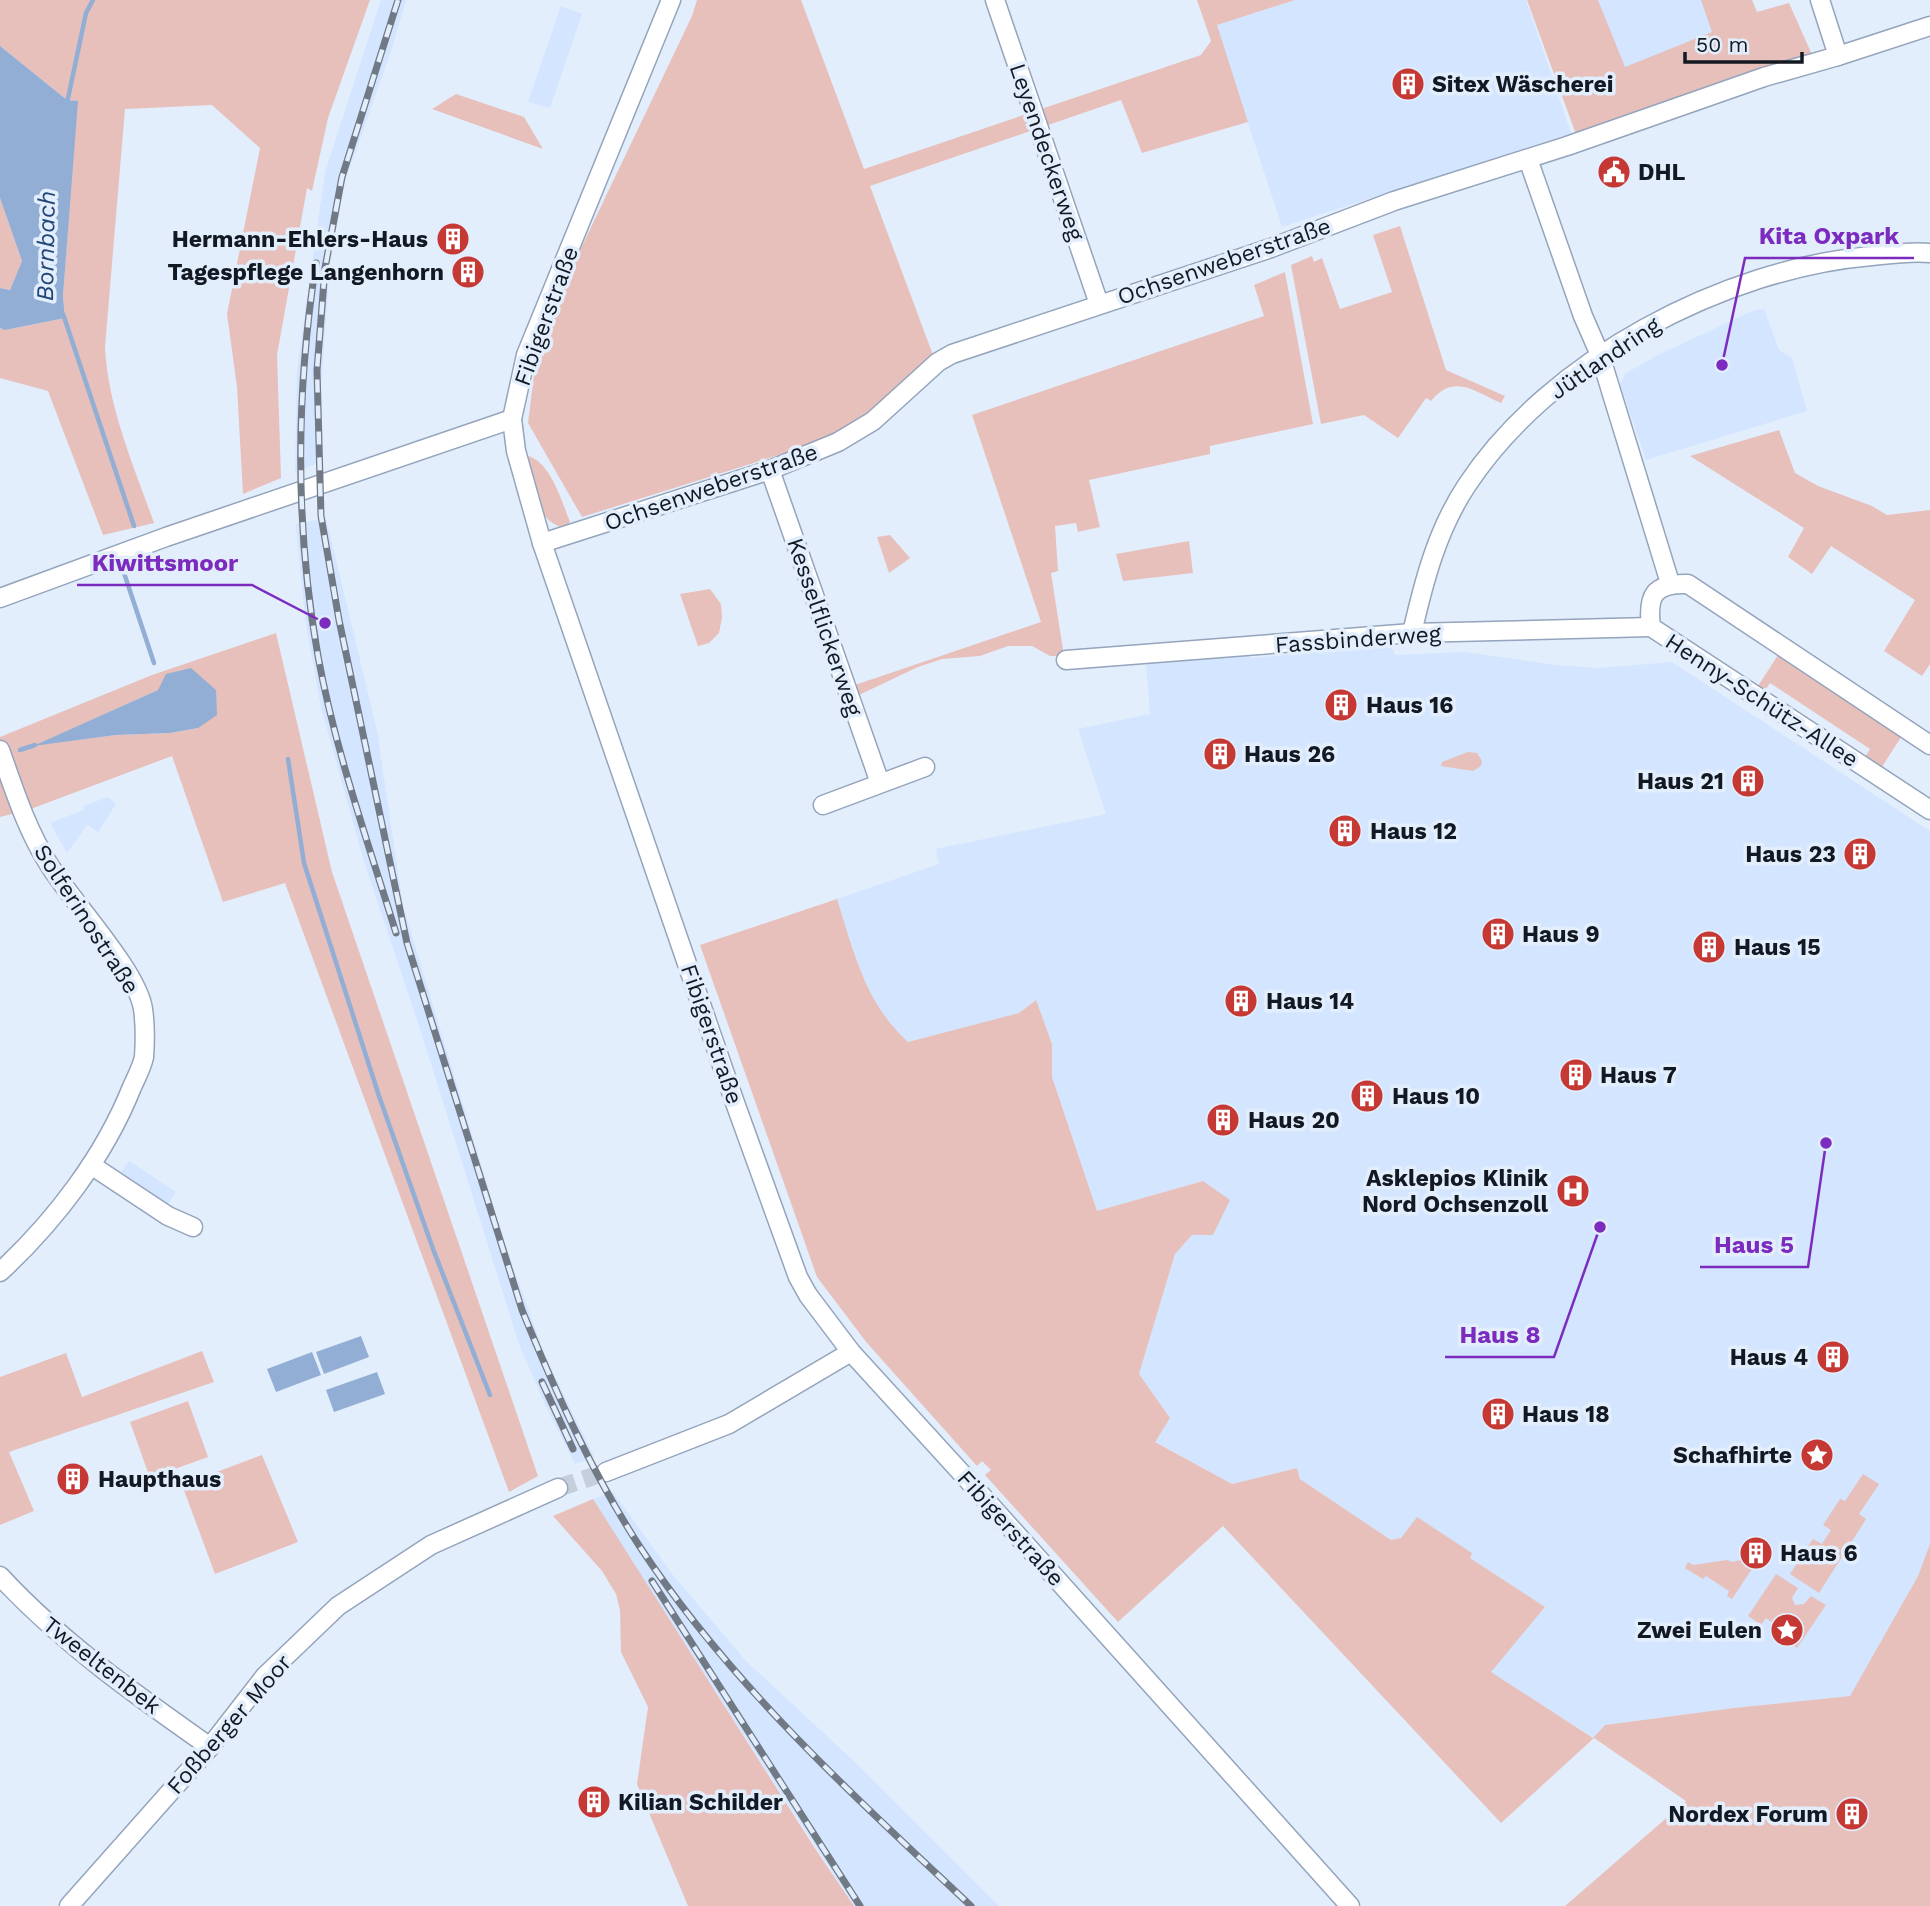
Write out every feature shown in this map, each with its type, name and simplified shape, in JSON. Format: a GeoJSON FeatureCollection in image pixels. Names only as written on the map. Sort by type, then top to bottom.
{"type":"FeatureCollection","features":[{"type":"Feature","properties":{"kind":"street","name":"Fibigerstraße"},"geometry":{"type":"LineString","coordinates":[[671,0],[526,355],[512,419],[516,451],[542,543],[734,1100],[798,1277],[828,1325],[1350,1906]]}},
{"type":"Feature","properties":{"kind":"street","name":"Leyendeckerweg"},"geometry":{"type":"LineString","coordinates":[[995,0],[1099,304]]}},
{"type":"Feature","properties":{"kind":"street"},"geometry":{"type":"LineString","coordinates":[[1820,0],[1838,56]]}},
{"type":"Feature","properties":{"kind":"street","name":"Ochsenweberstraße"},"geometry":{"type":"LineString","coordinates":[[542,543],[770,470],[838,442],[873,421],[938,362],[952,354],[1271,248],[1395,201],[1528,159],[1764,77],[1930,26]]}},
{"type":"Feature","properties":{"kind":"street"},"geometry":{"type":"LineString","coordinates":[[1528,159],[1583,316],[1600,355],[1670,583],[1688,584],[1930,745]]}},
{"type":"Feature","properties":{"kind":"street","name":"Jütlandring"},"geometry":{"type":"LineString","coordinates":[[1412,634],[1430,561],[1440,534],[1465,486],[1500,441],[1526,414],[1600,355],[1676,311],[1720,291],[1800,267],[1853,257],[1930,253]]}},
{"type":"Feature","properties":{"kind":"street"},"geometry":{"type":"LineString","coordinates":[[0,598],[512,419]]}},
{"type":"Feature","properties":{"kind":"street","name":"Kesselflickerweg"},"geometry":{"type":"LineString","coordinates":[[770,470],[880,783]]}},
{"type":"Feature","properties":{"kind":"street","name":"Henny-Schütz-Allee"},"geometry":{"type":"LineString","coordinates":[[1670,583],[1658,590],[1650,601],[1651,627],[1930,810]]}},
{"type":"Feature","properties":{"kind":"street","name":"Fassbinderweg"},"geometry":{"type":"LineString","coordinates":[[1066,660],[1412,634],[1651,627]]}},
{"type":"Feature","properties":{"kind":"street","name":"Solferinostraße"},"geometry":{"type":"LineString","coordinates":[[0,750],[19,804],[37,843],[66,892],[131,980],[143,1008],[144,1059],[123,1110],[92,1166],[32,1240],[0,1272]]}},
{"type":"Feature","properties":{"kind":"street"},"geometry":{"type":"LineString","coordinates":[[823,805],[925,767]]}},
{"type":"Feature","properties":{"kind":"street"},"geometry":{"type":"LineString","coordinates":[[92,1166],[168,1216],[193,1227]]}},
{"type":"Feature","properties":{"kind":"street"},"geometry":{"type":"LineString","coordinates":[[606,1472],[729,1424],[850,1352]]}},
{"type":"Feature","properties":{"kind":"street","name":"Foßberger Moor"},"geometry":{"type":"LineString","coordinates":[[69,1906],[210,1747],[265,1676],[338,1606],[431,1545],[558,1488]]}},
{"type":"Feature","properties":{"kind":"street","name":"Tweeltenbek"},"geometry":{"type":"LineString","coordinates":[[0,1576],[31,1609],[86,1657],[210,1747]]}},
{"type":"Feature","properties":{"kind":"shaded area"},"geometry":{"type":"Polygon","coordinates":[[[0,0],[370,0],[328,118],[312,191],[307,188],[277,355],[281,478],[243,494],[237,387],[227,314],[260,148],[212,105],[125,109],[105,347],[117,414],[154,523],[103,535],[48,391],[0,378],[0,328],[5,330],[65,318],[63,296],[77,101],[67,100],[0,46],[0,0]]]}},
{"type":"Feature","properties":{"kind":"shaded area"},"geometry":{"type":"Polygon","coordinates":[[[381,0],[406,0],[344,185],[330,265],[321,385],[322,460],[295,474],[297,371],[325,172],[381,0]]]}},
{"type":"Feature","properties":{"kind":"shaded area"},"geometry":{"type":"Polygon","coordinates":[[[697,0],[801,0],[864,169],[1201,55],[1211,41],[1197,0],[1295,0],[1217,25],[1248,122],[1142,153],[1121,100],[870,186],[933,355],[851,429],[779,455],[582,517],[528,423],[535,367],[550,313],[692,16],[697,0]]]}},
{"type":"Feature","properties":{"kind":"shaded area"},"geometry":{"type":"Polygon","coordinates":[[[1295,0],[1526,0],[1571,133],[1282,227],[1216,25],[1295,0]]]}},
{"type":"Feature","properties":{"kind":"shaded area"},"geometry":{"type":"Polygon","coordinates":[[[1527,0],[1598,0],[1625,67],[1712,32],[1701,0],[1752,0],[1757,12],[1789,3],[1813,57],[1577,137],[1527,0]]]}},
{"type":"Feature","properties":{"kind":"shaded area"},"geometry":{"type":"Polygon","coordinates":[[[1592,0],[1707,0],[1740,6],[1633,112],[1592,0]]]}},
{"type":"Feature","properties":{"kind":"shaded area"},"geometry":{"type":"Polygon","coordinates":[[[561,6],[582,14],[550,108],[528,102],[561,6]]]}},
{"type":"Feature","properties":{"kind":"shaded area"},"geometry":{"type":"Polygon","coordinates":[[[456,94],[524,117],[543,149],[432,109],[456,94]]]}},
{"type":"Feature","properties":{"kind":"shaded area"},"geometry":{"type":"Polygon","coordinates":[[[0,198],[22,261],[10,290],[0,288],[0,198]]]}},
{"type":"Feature","properties":{"kind":"shaded area"},"geometry":{"type":"Polygon","coordinates":[[[1400,226],[1446,370],[1505,396],[1501,403],[1464,387],[1448,388],[1431,401],[1426,398],[1398,438],[1364,415],[1321,424],[1291,265],[1312,256],[1314,262],[1322,258],[1340,309],[1392,292],[1373,235],[1400,226]]]}},
{"type":"Feature","properties":{"kind":"shaded area"},"geometry":{"type":"Polygon","coordinates":[[[1285,272],[1313,424],[1210,446],[1210,454],[1089,480],[1100,527],[1078,532],[1076,523],[1055,526],[1058,571],[1051,573],[1064,656],[1050,656],[1032,646],[1008,646],[980,656],[942,659],[918,667],[859,695],[855,685],[1041,622],[972,415],[1264,316],[1254,285],[1285,272]]]}},
{"type":"Feature","properties":{"kind":"shaded area"},"geometry":{"type":"Polygon","coordinates":[[[1764,309],[1779,350],[1792,358],[1807,411],[1646,460],[1620,384],[1626,373],[1752,311],[1764,309]]]}},
{"type":"Feature","properties":{"kind":"shaded area"},"geometry":{"type":"Polygon","coordinates":[[[1779,430],[1795,473],[1818,486],[1872,506],[1887,515],[1930,510],[1930,664],[1922,676],[1884,651],[1915,600],[1831,546],[1812,574],[1788,557],[1804,528],[1690,456],[1779,430]]]}},
{"type":"Feature","properties":{"kind":"shaded area"},"geometry":{"type":"Polygon","coordinates":[[[528,456],[543,466],[554,483],[570,522],[564,528],[554,524],[541,509],[528,456]]]}},
{"type":"Feature","properties":{"kind":"shaded area"},"geometry":{"type":"Polygon","coordinates":[[[326,518],[377,731],[403,906],[506,1247],[545,1356],[594,1457],[575,1464],[546,1407],[519,1344],[363,858],[321,707],[305,618],[296,524],[326,518]]]}},
{"type":"Feature","properties":{"kind":"shaded area"},"geometry":{"type":"Polygon","coordinates":[[[890,535],[910,558],[889,573],[877,537],[890,535]]]}},
{"type":"Feature","properties":{"kind":"shaded area"},"geometry":{"type":"Polygon","coordinates":[[[1189,541],[1193,573],[1123,581],[1116,554],[1189,541]]]}},
{"type":"Feature","properties":{"kind":"shaded area"},"geometry":{"type":"Polygon","coordinates":[[[710,589],[721,604],[719,633],[709,643],[698,646],[680,594],[710,589]]]}},
{"type":"Feature","properties":{"kind":"shaded area"},"geometry":{"type":"Polygon","coordinates":[[[276,633],[332,872],[538,1476],[509,1492],[285,883],[223,902],[172,756],[28,810],[0,817],[0,737],[152,675],[276,633]],[[158,690],[36,745],[116,735],[170,733],[198,728],[158,690]]]}},
{"type":"Feature","properties":{"kind":"shaded area","name":"Asklepios Klinik Nord Ochsenzoll"},"geometry":{"type":"Polygon","coordinates":[[[1390,644],[1395,655],[1464,652],[1599,668],[1672,662],[1930,831],[1930,1544],[1918,1576],[1850,1696],[1605,1725],[1594,1738],[1490,1672],[1545,1607],[1470,1558],[1472,1553],[1417,1518],[1401,1538],[1391,1540],[1300,1479],[1297,1468],[1232,1484],[1154,1441],[1170,1418],[1139,1374],[1175,1254],[1192,1235],[1203,1181],[1097,1211],[1052,1077],[1052,1044],[1035,1000],[1019,1013],[908,1042],[889,1025],[878,1009],[858,966],[837,899],[939,864],[936,849],[1106,814],[1078,729],[1150,714],[1146,663],[1242,653],[1252,658],[1390,644]]]}},
{"type":"Feature","properties":{"kind":"shaded area"},"geometry":{"type":"Polygon","coordinates":[[[1780,652],[1903,734],[1880,770],[1864,759],[1870,749],[1770,683],[1763,694],[1756,689],[1780,652]]]}},
{"type":"Feature","properties":{"kind":"shaded area"},"geometry":{"type":"Polygon","coordinates":[[[1468,752],[1477,753],[1482,761],[1481,766],[1473,771],[1441,766],[1442,762],[1468,752]]]}},
{"type":"Feature","properties":{"kind":"shaded area"},"geometry":{"type":"Polygon","coordinates":[[[108,797],[116,804],[98,832],[87,825],[67,853],[50,823],[108,797]]]}},
{"type":"Feature","properties":{"kind":"shaded area"},"geometry":{"type":"Polygon","coordinates":[[[837,899],[871,994],[893,1027],[908,1042],[1019,1013],[1036,1000],[1052,1044],[1052,1077],[1097,1211],[1203,1181],[1230,1200],[1213,1235],[1192,1235],[1175,1254],[1139,1374],[1170,1418],[1155,1442],[1232,1484],[1297,1468],[1300,1479],[1391,1540],[1401,1538],[1417,1517],[1472,1553],[1470,1558],[1545,1607],[1491,1672],[1593,1738],[1605,1725],[1850,1696],[1918,1576],[1930,1544],[1930,1906],[1565,1906],[1686,1801],[1594,1738],[1501,1823],[1223,1526],[1118,1622],[985,1475],[991,1470],[982,1461],[977,1466],[867,1343],[817,1277],[700,945],[837,899]]]}},
{"type":"Feature","properties":{"kind":"shaded area"},"geometry":{"type":"Polygon","coordinates":[[[129,1161],[176,1192],[168,1204],[121,1172],[129,1161]]]}},
{"type":"Feature","properties":{"kind":"shaded area"},"geometry":{"type":"Polygon","coordinates":[[[202,1351],[214,1382],[9,1452],[34,1511],[0,1525],[0,1377],[66,1353],[82,1397],[202,1351]]]}},
{"type":"Feature","properties":{"kind":"shaded area"},"geometry":{"type":"Polygon","coordinates":[[[188,1401],[208,1457],[150,1478],[130,1422],[188,1401]]]}},
{"type":"Feature","properties":{"kind":"shaded area"},"geometry":{"type":"Polygon","coordinates":[[[262,1455],[298,1542],[215,1574],[182,1485],[262,1455]]]}},
{"type":"Feature","properties":{"kind":"shaded area"},"geometry":{"type":"Polygon","coordinates":[[[1863,1474],[1879,1484],[1859,1514],[1866,1519],[1819,1593],[1790,1574],[1813,1539],[1822,1544],[1831,1530],[1823,1525],[1840,1499],[1845,1501],[1863,1474]]]}},
{"type":"Feature","properties":{"kind":"shaded area"},"geometry":{"type":"Polygon","coordinates":[[[613,1492],[673,1575],[746,1661],[857,1764],[999,1906],[854,1906],[603,1517],[593,1499],[613,1492]]]}},
{"type":"Feature","properties":{"kind":"shaded area"},"geometry":{"type":"Polygon","coordinates":[[[593,1499],[854,1906],[688,1906],[637,1784],[648,1707],[621,1652],[620,1610],[616,1594],[602,1571],[553,1516],[593,1499]]]}},
{"type":"Feature","properties":{"kind":"shaded area"},"geometry":{"type":"Polygon","coordinates":[[[1753,1557],[1758,1560],[1732,1599],[1727,1596],[1729,1591],[1706,1576],[1703,1579],[1685,1568],[1688,1562],[1693,1565],[1727,1560],[1732,1562],[1753,1557]]]}},
{"type":"Feature","properties":{"kind":"shaded area"},"geometry":{"type":"Polygon","coordinates":[[[1776,1574],[1798,1588],[1792,1598],[1795,1605],[1804,1604],[1811,1596],[1826,1605],[1797,1648],[1773,1632],[1777,1626],[1766,1618],[1761,1625],[1748,1616],[1776,1574]]]}},
{"type":"Feature","properties":{"kind":"water"},"geometry":{"type":"Polygon","coordinates":[[[0,46],[67,100],[78,101],[63,296],[65,318],[5,330],[0,328],[0,288],[10,290],[22,261],[0,198],[0,46]]]}},
{"type":"Feature","properties":{"kind":"water"},"geometry":{"type":"Polygon","coordinates":[[[191,668],[216,690],[217,715],[198,728],[33,746],[158,690],[166,674],[191,668]]]}},
{"type":"Feature","properties":{"kind":"water"},"geometry":{"type":"Polygon","coordinates":[[[361,1336],[369,1357],[324,1374],[316,1352],[361,1336]]]}},
{"type":"Feature","properties":{"kind":"water"},"geometry":{"type":"Polygon","coordinates":[[[312,1352],[321,1375],[276,1392],[267,1369],[312,1352]]]}},
{"type":"Feature","properties":{"kind":"water"},"geometry":{"type":"Polygon","coordinates":[[[377,1372],[385,1394],[334,1412],[326,1390],[377,1372]]]}},
{"type":"Feature","properties":{"kind":"waterway","name":"Bornbach"},"geometry":{"type":"LineString","coordinates":[[67,103],[86,13],[93,0]]}},
{"type":"Feature","properties":{"kind":"waterway","name":"Bornbach"},"geometry":{"type":"LineString","coordinates":[[63,314],[134,526]]}},
{"type":"Feature","properties":{"kind":"waterway","name":"Bornbach"},"geometry":{"type":"LineString","coordinates":[[124,573],[154,663]]}},
{"type":"Feature","properties":{"kind":"waterway","name":"Bornbach"},"geometry":{"type":"LineString","coordinates":[[20,750],[35,745]]}},
{"type":"Feature","properties":{"kind":"waterway"},"geometry":{"type":"LineString","coordinates":[[288,759],[304,863],[379,1096],[433,1249],[490,1395]]}},
{"type":"Feature","properties":{"kind":"tunnel"},"geometry":{"type":"LineString","coordinates":[[558,1488],[606,1472]]}},
{"type":"Feature","properties":{"kind":"railway"},"geometry":{"type":"LineString","coordinates":[[398,0],[342,177],[325,268],[317,370],[321,516],[339,620],[407,943],[522,1310],[575,1431],[606,1490],[640,1547],[675,1597],[753,1692],[838,1780],[971,1906]]}},
{"type":"Feature","properties":{"kind":"railway"},"geometry":{"type":"LineString","coordinates":[[316,263],[305,361],[301,460],[310,607],[333,726],[396,933]]}},
{"type":"Feature","properties":{"kind":"railway"},"geometry":{"type":"LineString","coordinates":[[542,1382],[573,1449]]}},
{"type":"Feature","properties":{"kind":"railway"},"geometry":{"type":"LineString","coordinates":[[652,1581],[860,1906]]}},
{"type":"Feature","properties":{"kind":"place","name":"Sitex Wäscherei"},"geometry":{"type":"Point","coordinates":[1408,84]}},
{"type":"Feature","properties":{"kind":"place","name":"DHL"},"geometry":{"type":"Point","coordinates":[1614,172]}},
{"type":"Feature","properties":{"kind":"place","name":"Hermann-Ehlers-Haus"},"geometry":{"type":"Point","coordinates":[453,239]}},
{"type":"Feature","properties":{"kind":"place","name":"Tagespflege Langenhorn"},"geometry":{"type":"Point","coordinates":[468,272]}},
{"type":"Feature","properties":{"kind":"place","name":"Kita Oxpark"},"geometry":{"type":"Point","coordinates":[1722,365]}},
{"type":"Feature","properties":{"kind":"place","name":"Kiwittsmoor"},"geometry":{"type":"Point","coordinates":[325,623]}},
{"type":"Feature","properties":{"kind":"place","name":"Haus 16"},"geometry":{"type":"Point","coordinates":[1341,705]}},
{"type":"Feature","properties":{"kind":"place","name":"Haus 26"},"geometry":{"type":"Point","coordinates":[1220,754]}},
{"type":"Feature","properties":{"kind":"place","name":"Haus 21"},"geometry":{"type":"Point","coordinates":[1748,781]}},
{"type":"Feature","properties":{"kind":"place","name":"Haus 12"},"geometry":{"type":"Point","coordinates":[1345,831]}},
{"type":"Feature","properties":{"kind":"place","name":"Haus 23"},"geometry":{"type":"Point","coordinates":[1860,854]}},
{"type":"Feature","properties":{"kind":"place","name":"Haus 9"},"geometry":{"type":"Point","coordinates":[1498,934]}},
{"type":"Feature","properties":{"kind":"place","name":"Haus 15"},"geometry":{"type":"Point","coordinates":[1709,947]}},
{"type":"Feature","properties":{"kind":"place","name":"Haus 14"},"geometry":{"type":"Point","coordinates":[1241,1001]}},
{"type":"Feature","properties":{"kind":"place","name":"Haus 7"},"geometry":{"type":"Point","coordinates":[1576,1075]}},
{"type":"Feature","properties":{"kind":"place","name":"Haus 10"},"geometry":{"type":"Point","coordinates":[1367,1096]}},
{"type":"Feature","properties":{"kind":"place","name":"Haus 20"},"geometry":{"type":"Point","coordinates":[1223,1120]}},
{"type":"Feature","properties":{"kind":"place","name":"Haus 5"},"geometry":{"type":"Point","coordinates":[1826,1143]}},
{"type":"Feature","properties":{"kind":"place","name":"Asklepios Klinik Nord Ochsenzoll"},"geometry":{"type":"Point","coordinates":[1573,1191]}},
{"type":"Feature","properties":{"kind":"place","name":"Haus 8"},"geometry":{"type":"Point","coordinates":[1600,1227]}},
{"type":"Feature","properties":{"kind":"place","name":"Haus 4"},"geometry":{"type":"Point","coordinates":[1833,1357]}},
{"type":"Feature","properties":{"kind":"place","name":"Haus 18"},"geometry":{"type":"Point","coordinates":[1498,1414]}},
{"type":"Feature","properties":{"kind":"place","name":"Schafhirte"},"geometry":{"type":"Point","coordinates":[1817,1455]}},
{"type":"Feature","properties":{"kind":"place","name":"Haupthaus"},"geometry":{"type":"Point","coordinates":[73,1479]}},
{"type":"Feature","properties":{"kind":"place","name":"Haus 6"},"geometry":{"type":"Point","coordinates":[1756,1553]}},
{"type":"Feature","properties":{"kind":"place","name":"Zwei Eulen"},"geometry":{"type":"Point","coordinates":[1787,1630]}},
{"type":"Feature","properties":{"kind":"place","name":"Kilian Schilder"},"geometry":{"type":"Point","coordinates":[594,1802]}},
{"type":"Feature","properties":{"kind":"place","name":"Nordex Forum"},"geometry":{"type":"Point","coordinates":[1852,1814]}}]}
